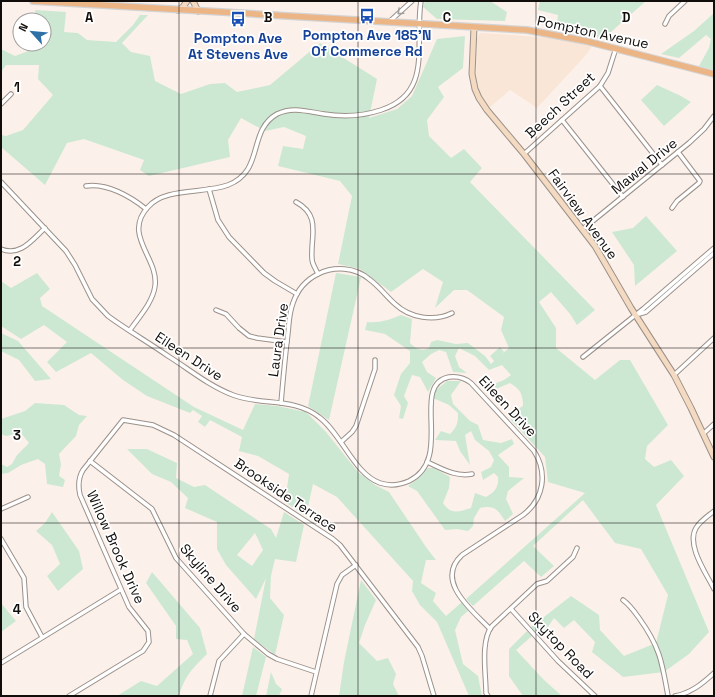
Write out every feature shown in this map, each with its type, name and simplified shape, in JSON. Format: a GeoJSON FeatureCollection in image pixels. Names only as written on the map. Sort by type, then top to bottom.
{"type":"FeatureCollection","features":[{"type":"Feature","properties":{"kind":"main road","name":"Pompton Avenue"},"geometry":{"type":"LineString","coordinates":[[33,1],[474,27],[544,33],[616,48],[714,74]]}},
{"type":"Feature","properties":{"kind":"main road"},"geometry":{"type":"LineString","coordinates":[[178,10],[183,7],[187,1]]}},
{"type":"Feature","properties":{"kind":"main road"},"geometry":{"type":"LineString","coordinates":[[193,1],[198,11]]}},
{"type":"Feature","properties":{"kind":"main road","name":"Fairview Avenue"},"geometry":{"type":"LineString","coordinates":[[474,27],[472,70],[477,94],[486,110],[524,154],[583,229],[602,257],[674,375],[714,457]]}},
{"type":"Feature","properties":{"kind":"street"},"geometry":{"type":"LineString","coordinates":[[388,23],[412,1]]}},
{"type":"Feature","properties":{"kind":"street"},"geometry":{"type":"LineString","coordinates":[[130,330],[150,300],[155,284],[154,271],[142,246],[139,234],[140,219],[146,209],[155,200],[163,197],[228,185],[237,181],[252,162],[262,130],[270,119],[280,112],[296,109],[330,115],[357,115],[381,110],[400,101],[410,92],[415,81],[418,64],[421,1]]}},
{"type":"Feature","properties":{"kind":"street"},"geometry":{"type":"LineString","coordinates":[[665,24],[669,16],[685,1]]}},
{"type":"Feature","properties":{"kind":"street","name":"Beech Street"},"geometry":{"type":"LineString","coordinates":[[524,154],[600,86],[608,73],[616,48]]}},
{"type":"Feature","properties":{"kind":"street"},"geometry":{"type":"LineString","coordinates":[[600,86],[662,165]]}},
{"type":"Feature","properties":{"kind":"street"},"geometry":{"type":"LineString","coordinates":[[1,104],[11,94]]}},
{"type":"Feature","properties":{"kind":"street","name":"Mawal Drive"},"geometry":{"type":"LineString","coordinates":[[583,229],[699,134],[714,116]]}},
{"type":"Feature","properties":{"kind":"street"},"geometry":{"type":"LineString","coordinates":[[562,120],[623,197]]}},
{"type":"Feature","properties":{"kind":"street"},"geometry":{"type":"LineString","coordinates":[[672,208],[677,201],[699,183],[700,180],[678,152]]}},
{"type":"Feature","properties":{"kind":"street","name":"Eileen Drive"},"geometry":{"type":"LineString","coordinates":[[1,182],[45,228],[69,256],[88,292],[96,304],[108,316],[224,392],[250,400],[300,406],[314,413],[326,423],[364,473],[376,481],[384,484],[398,484],[411,480],[422,471],[427,462],[431,446],[430,400],[435,387],[440,381],[452,377],[462,378],[474,385],[531,447],[539,460],[543,474],[538,497],[533,505],[523,515],[462,555],[453,567],[452,579],[455,590],[490,629]]}},
{"type":"Feature","properties":{"kind":"street"},"geometry":{"type":"LineString","coordinates":[[86,186],[96,185],[127,196],[146,209]]}},
{"type":"Feature","properties":{"kind":"street"},"geometry":{"type":"LineString","coordinates":[[209,189],[218,220],[229,237],[264,273],[297,294]]}},
{"type":"Feature","properties":{"kind":"street"},"geometry":{"type":"LineString","coordinates":[[296,202],[304,206],[311,220],[314,233],[312,261],[318,274]]}},
{"type":"Feature","properties":{"kind":"street"},"geometry":{"type":"LineString","coordinates":[[1,249],[10,252],[20,250],[45,228]]}},
{"type":"Feature","properties":{"kind":"street"},"geometry":{"type":"LineString","coordinates":[[583,357],[677,282],[714,250]]}},
{"type":"Feature","properties":{"kind":"street","name":"Laura Drive"},"geometry":{"type":"LineString","coordinates":[[281,403],[291,309],[297,294],[305,283],[318,274],[336,269],[351,270],[370,279],[395,304],[409,314],[443,318],[452,313]]}},
{"type":"Feature","properties":{"kind":"street"},"geometry":{"type":"LineString","coordinates":[[216,310],[226,314],[242,331],[249,336],[287,342]]}},
{"type":"Feature","properties":{"kind":"street"},"geometry":{"type":"LineString","coordinates":[[674,375],[714,338]]}},
{"type":"Feature","properties":{"kind":"street"},"geometry":{"type":"LineString","coordinates":[[341,442],[356,426],[375,369],[375,360]]}},
{"type":"Feature","properties":{"kind":"street","name":"Willow Brook Drive"},"geometry":{"type":"LineString","coordinates":[[69,696],[143,651],[148,645],[150,638],[148,631],[129,607],[120,590],[79,492],[78,484],[83,470],[123,420]]}},
{"type":"Feature","properties":{"kind":"street","name":"Brookside Terrace"},"geometry":{"type":"LineString","coordinates":[[123,420],[153,425],[174,435],[340,545],[418,647],[434,696]]}},
{"type":"Feature","properties":{"kind":"street"},"geometry":{"type":"LineString","coordinates":[[703,434],[714,424]]}},
{"type":"Feature","properties":{"kind":"street","name":"Skyline Drive"},"geometry":{"type":"LineString","coordinates":[[90,461],[152,509],[176,558],[244,634],[268,654],[277,659],[316,672]]}},
{"type":"Feature","properties":{"kind":"street"},"geometry":{"type":"LineString","coordinates":[[427,462],[462,476],[472,474]]}},
{"type":"Feature","properties":{"kind":"street"},"geometry":{"type":"LineString","coordinates":[[1,509],[28,496]]}},
{"type":"Feature","properties":{"kind":"street"},"geometry":{"type":"LineString","coordinates":[[714,511],[694,531],[692,540],[695,550],[714,589]]}},
{"type":"Feature","properties":{"kind":"street"},"geometry":{"type":"LineString","coordinates":[[1,539],[24,578],[26,607],[42,637]]}},
{"type":"Feature","properties":{"kind":"street"},"geometry":{"type":"LineString","coordinates":[[488,696],[486,693],[485,642],[490,629],[537,584],[547,581],[573,557],[577,548]]}},
{"type":"Feature","properties":{"kind":"street"},"geometry":{"type":"LineString","coordinates":[[311,696],[337,584],[342,575],[356,565]]}},
{"type":"Feature","properties":{"kind":"street"},"geometry":{"type":"LineString","coordinates":[[1,663],[120,590]]}},
{"type":"Feature","properties":{"kind":"street"},"geometry":{"type":"LineString","coordinates":[[623,600],[629,604],[649,631],[656,644],[661,660],[668,696]]}},
{"type":"Feature","properties":{"kind":"street","name":"Skytop Road"},"geometry":{"type":"LineString","coordinates":[[511,609],[558,661],[595,696]]}},
{"type":"Feature","properties":{"kind":"street"},"geometry":{"type":"LineString","coordinates":[[210,696],[219,661],[244,634]]}},
{"type":"Feature","properties":{"kind":"street"},"geometry":{"type":"LineString","coordinates":[[675,696],[697,688],[714,673]]}},
{"type":"Feature","properties":{"kind":"shaded area"},"geometry":{"type":"Polygon","coordinates":[[[480,33],[551,38],[592,46],[587,54],[537,108],[510,90],[489,108],[480,93],[476,78],[477,38],[480,33]]]}},
{"type":"Feature","properties":{"kind":"green space"},"geometry":{"type":"Polygon","coordinates":[[[425,1],[490,1],[507,12],[505,21],[437,19],[423,7],[425,1]]]}},
{"type":"Feature","properties":{"kind":"green space"},"geometry":{"type":"Polygon","coordinates":[[[540,1],[646,1],[603,39],[556,29],[558,15],[538,10],[540,1]]]}},
{"type":"Feature","properties":{"kind":"green space"},"geometry":{"type":"Polygon","coordinates":[[[35,10],[66,12],[64,32],[78,33],[87,40],[116,42],[133,25],[140,15],[148,15],[122,43],[131,52],[150,56],[155,81],[181,94],[210,84],[225,83],[237,92],[270,85],[320,43],[377,79],[369,118],[397,109],[412,96],[437,39],[465,36],[463,68],[438,87],[444,97],[427,120],[429,136],[451,158],[464,149],[482,168],[470,182],[595,310],[577,325],[570,314],[551,292],[539,302],[556,328],[556,348],[595,380],[620,360],[630,360],[668,425],[647,446],[645,459],[654,467],[671,460],[684,476],[656,505],[709,632],[689,654],[664,672],[623,677],[592,652],[595,642],[574,620],[564,628],[554,618],[541,637],[531,627],[571,596],[599,615],[600,630],[624,656],[656,643],[668,595],[641,549],[615,543],[583,500],[533,546],[554,566],[541,577],[524,561],[473,606],[466,599],[585,493],[548,482],[545,457],[511,420],[509,414],[523,406],[520,392],[510,383],[496,389],[494,384],[511,375],[502,365],[489,370],[475,356],[459,348],[455,356],[459,367],[467,373],[453,372],[446,352],[439,350],[431,354],[422,362],[427,372],[436,378],[428,392],[420,377],[412,375],[404,396],[408,403],[403,419],[399,418],[401,406],[394,395],[401,374],[410,363],[410,351],[385,334],[365,330],[367,322],[384,321],[401,315],[412,319],[410,343],[416,348],[429,348],[431,342],[437,340],[456,344],[468,343],[485,356],[491,364],[494,361],[490,356],[500,347],[504,352],[501,355],[509,348],[501,330],[504,317],[467,290],[454,290],[435,308],[443,282],[423,269],[391,292],[360,269],[338,264],[352,196],[340,181],[278,166],[283,146],[303,149],[306,136],[284,127],[265,131],[241,118],[228,140],[230,157],[149,176],[140,170],[144,160],[84,139],[67,143],[45,185],[1,147],[1,135],[6,136],[23,130],[53,95],[38,79],[39,65],[6,65],[1,72],[1,49],[15,56],[26,52],[52,52],[52,12],[35,12],[35,10]]]}},
{"type":"Feature","properties":{"kind":"green space"},"geometry":{"type":"Polygon","coordinates":[[[714,13],[714,70],[699,66],[709,48],[711,39],[706,35],[679,58],[661,54],[694,31],[714,13]]]}},
{"type":"Feature","properties":{"kind":"green space"},"geometry":{"type":"Polygon","coordinates":[[[657,85],[691,102],[664,126],[641,100],[657,85]]]}},
{"type":"Feature","properties":{"kind":"green space"},"geometry":{"type":"Polygon","coordinates":[[[646,216],[677,251],[635,286],[634,265],[612,232],[633,228],[646,216]]]}},
{"type":"Feature","properties":{"kind":"green space"},"geometry":{"type":"Polygon","coordinates":[[[37,273],[50,289],[40,298],[42,306],[194,407],[243,430],[255,404],[277,406],[306,412],[326,432],[358,472],[375,485],[389,492],[436,560],[426,560],[421,583],[436,593],[433,601],[446,616],[462,602],[468,611],[461,617],[455,630],[463,664],[478,676],[482,696],[469,696],[437,622],[420,605],[412,591],[413,581],[337,497],[313,484],[306,516],[285,502],[289,474],[258,456],[239,451],[242,437],[210,420],[205,427],[198,422],[202,416],[193,410],[190,413],[147,396],[123,380],[91,353],[56,372],[47,362],[67,342],[44,325],[21,339],[1,326],[1,281],[11,288],[37,273]]]}},
{"type":"Feature","properties":{"kind":"green space"},"geometry":{"type":"Polygon","coordinates":[[[336,273],[361,277],[329,420],[308,406],[336,273]]]}},
{"type":"Feature","properties":{"kind":"green space"},"geometry":{"type":"Polygon","coordinates":[[[1,333],[18,341],[51,379],[35,381],[19,360],[1,351],[1,333]]]}},
{"type":"Feature","properties":{"kind":"green space"},"geometry":{"type":"Polygon","coordinates":[[[447,381],[461,381],[451,395],[453,404],[470,421],[478,425],[483,440],[501,443],[512,439],[514,444],[498,455],[509,467],[509,477],[524,478],[508,491],[506,499],[513,514],[505,521],[500,513],[495,509],[485,507],[480,508],[474,518],[473,526],[468,531],[457,529],[445,530],[417,491],[408,486],[421,476],[428,468],[434,468],[450,477],[449,488],[443,503],[446,507],[455,512],[471,508],[475,493],[486,497],[494,491],[497,486],[498,477],[494,473],[483,480],[481,472],[491,467],[494,460],[489,451],[475,440],[471,431],[465,435],[470,465],[460,451],[456,441],[435,440],[441,431],[450,434],[456,427],[458,413],[449,405],[433,398],[436,390],[447,381]]]}},
{"type":"Feature","properties":{"kind":"green space"},"geometry":{"type":"Polygon","coordinates":[[[35,403],[64,405],[79,415],[87,416],[79,425],[76,436],[59,454],[61,464],[59,476],[65,480],[63,487],[47,484],[45,464],[38,459],[21,465],[8,473],[1,474],[1,464],[7,467],[12,464],[17,455],[29,443],[21,433],[6,436],[1,434],[1,419],[25,411],[35,403]]]}},
{"type":"Feature","properties":{"kind":"green space"},"geometry":{"type":"Polygon","coordinates":[[[127,449],[147,449],[177,463],[176,478],[194,487],[205,485],[271,529],[276,538],[284,512],[304,525],[296,562],[275,559],[271,576],[270,598],[284,615],[275,655],[254,639],[266,578],[256,599],[226,565],[217,549],[217,522],[185,508],[188,498],[171,482],[152,474],[127,449]],[[255,533],[237,555],[252,566],[263,550],[255,533]]]}},
{"type":"Feature","properties":{"kind":"green space"},"geometry":{"type":"Polygon","coordinates":[[[52,512],[79,551],[83,569],[58,591],[47,576],[60,564],[52,545],[36,531],[45,523],[52,512]]]}},
{"type":"Feature","properties":{"kind":"green space"},"geometry":{"type":"Polygon","coordinates":[[[152,572],[200,628],[207,654],[190,672],[179,696],[117,696],[141,681],[157,686],[193,654],[187,640],[176,639],[176,626],[146,583],[152,572]]]}},
{"type":"Feature","properties":{"kind":"green space"},"geometry":{"type":"Polygon","coordinates":[[[361,580],[376,600],[359,643],[377,661],[388,658],[396,674],[393,684],[399,696],[339,696],[344,662],[361,580]]]}},
{"type":"Feature","properties":{"kind":"green space"},"geometry":{"type":"Polygon","coordinates":[[[1,603],[16,621],[1,632],[1,603]]]}},
{"type":"Feature","properties":{"kind":"green space"},"geometry":{"type":"Polygon","coordinates":[[[527,631],[532,636],[516,650],[544,680],[562,696],[523,696],[509,676],[509,649],[527,631]]]}},
{"type":"Feature","properties":{"kind":"green space"},"geometry":{"type":"Polygon","coordinates":[[[253,647],[266,657],[256,696],[242,696],[253,647]]]}},
{"type":"Feature","properties":{"kind":"green space"},"geometry":{"type":"Polygon","coordinates":[[[271,672],[276,684],[282,689],[279,696],[266,696],[271,672]]]}},
{"type":"Feature","properties":{"kind":"place","name":"Pompton Ave 185'N Of Commerce Rd"},"geometry":{"type":"Point","coordinates":[367,16]}},
{"type":"Feature","properties":{"kind":"place","name":"Pompton Ave At Stevens Ave"},"geometry":{"type":"Point","coordinates":[238,19]}}]}
